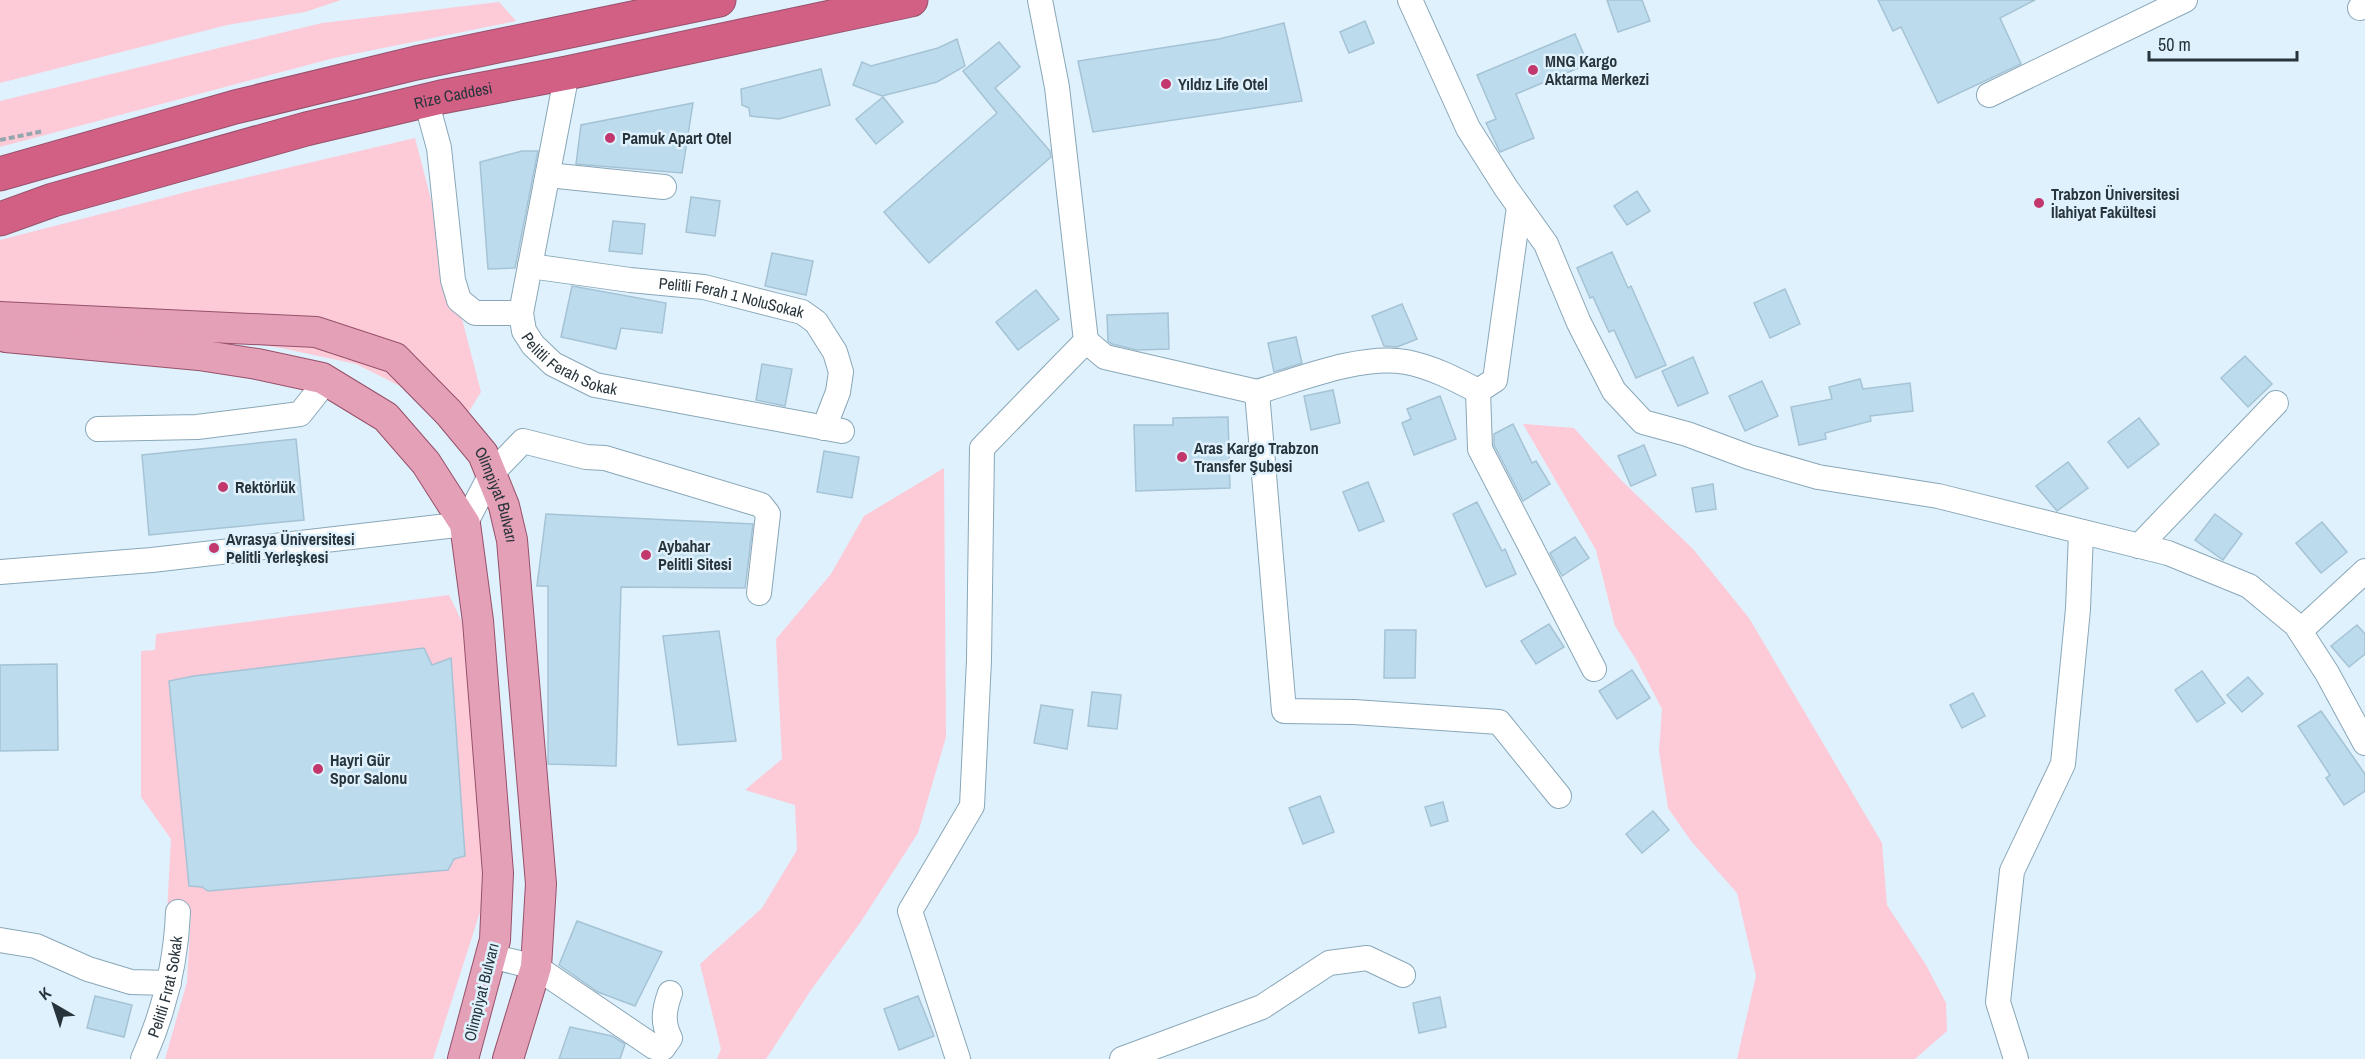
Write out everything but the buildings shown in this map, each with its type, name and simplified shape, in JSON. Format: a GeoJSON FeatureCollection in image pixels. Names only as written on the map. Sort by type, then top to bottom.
{"type":"FeatureCollection","features":[{"type":"Feature","properties":{"kind":"highway"},"geometry":{"type":"LineString","coordinates":[[0,174],[236,107],[416,63],[719,0]]}},
{"type":"Feature","properties":{"kind":"highway","name":"Rize Caddesi"},"geometry":{"type":"LineString","coordinates":[[0,219],[53,200],[306,129],[426,100],[567,73],[911,0]]}},
{"type":"Feature","properties":{"kind":"main road","name":"Olimpiyat Bulvarı"},"geometry":{"type":"LineString","coordinates":[[0,317],[316,332],[395,358],[449,413],[483,454],[504,506],[512,540],[541,884],[536,966],[508,1059]]}},
{"type":"Feature","properties":{"kind":"main road","name":"Olimpiyat Bulvarı"},"geometry":{"type":"LineString","coordinates":[[0,336],[199,355],[257,364],[326,381],[386,417],[426,464],[465,524],[478,621],[498,873],[495,940],[463,1059]]}},
{"type":"Feature","properties":{"kind":"street"},"geometry":{"type":"LineString","coordinates":[[1040,0],[1057,87],[1086,341],[1106,357],[1257,392],[1367,361],[1405,362],[1439,372],[1478,392]]}},
{"type":"Feature","properties":{"kind":"street"},"geometry":{"type":"LineString","coordinates":[[1410,0],[1468,128],[1546,244],[1579,324],[1614,391],[1643,422],[1818,477],[1938,496],[2168,553],[2249,586],[2296,625],[2327,673],[2365,743]]}},
{"type":"Feature","properties":{"kind":"street"},"geometry":{"type":"LineString","coordinates":[[1989,94],[2185,0]]}},
{"type":"Feature","properties":{"kind":"street","name":"Pelitli Ferah Sokak"},"geometry":{"type":"LineString","coordinates":[[567,73],[521,313],[524,331],[533,345],[553,364],[595,385],[833,429]]}},
{"type":"Feature","properties":{"kind":"street"},"geometry":{"type":"LineString","coordinates":[[426,100],[439,148],[453,280],[459,300],[475,313],[521,313]]}},
{"type":"Feature","properties":{"kind":"street"},"geometry":{"type":"LineString","coordinates":[[548,175],[664,187]]}},
{"type":"Feature","properties":{"kind":"street"},"geometry":{"type":"LineString","coordinates":[[1478,392],[1496,380],[1519,207]]}},
{"type":"Feature","properties":{"kind":"street","name":"Pelitli Ferah 1 NoluSokak"},"geometry":{"type":"LineString","coordinates":[[530,266],[630,280],[704,287],[802,312],[816,322],[835,352],[841,372],[833,429]]}},
{"type":"Feature","properties":{"kind":"street"},"geometry":{"type":"LineString","coordinates":[[958,1059],[910,911],[972,806],[979,660],[982,448],[1086,341]]}},
{"type":"Feature","properties":{"kind":"street"},"geometry":{"type":"LineString","coordinates":[[98,429],[197,427],[300,414],[326,381]]}},
{"type":"Feature","properties":{"kind":"street"},"geometry":{"type":"LineString","coordinates":[[1257,392],[1284,711],[1354,712],[1499,722],[1559,796]]}},
{"type":"Feature","properties":{"kind":"street"},"geometry":{"type":"LineString","coordinates":[[1478,392],[1480,449],[1594,669]]}},
{"type":"Feature","properties":{"kind":"street"},"geometry":{"type":"LineString","coordinates":[[2139,546],[2276,403]]}},
{"type":"Feature","properties":{"kind":"street"},"geometry":{"type":"LineString","coordinates":[[0,572],[152,560],[465,524],[491,474],[524,441],[586,457],[605,458],[761,505],[768,514],[759,593]]}},
{"type":"Feature","properties":{"kind":"street"},"geometry":{"type":"LineString","coordinates":[[2016,1059],[1998,1002],[2012,871],[2063,764],[2078,609],[2082,533]]}},
{"type":"Feature","properties":{"kind":"street"},"geometry":{"type":"LineString","coordinates":[[2300,631],[2365,571]]}},
{"type":"Feature","properties":{"kind":"street","name":"Pelitli Fırat Sokak"},"geometry":{"type":"LineString","coordinates":[[143,1059],[165,1000],[177,943],[178,912]]}},
{"type":"Feature","properties":{"kind":"street"},"geometry":{"type":"LineString","coordinates":[[0,940],[36,946],[88,969],[130,982],[169,983]]}},
{"type":"Feature","properties":{"kind":"street"},"geometry":{"type":"LineString","coordinates":[[490,956],[536,966],[654,1047],[663,1048],[670,1038],[663,1025],[664,1008],[670,993]]}},
{"type":"Feature","properties":{"kind":"street"},"geometry":{"type":"LineString","coordinates":[[1122,1059],[1262,1007],[1329,963],[1367,958],[1403,975]]}},
{"type":"Feature","properties":{"kind":"path"},"geometry":{"type":"LineString","coordinates":[[0,140],[44,131]]}},
{"type":"Feature","properties":{"kind":"shaded area"},"geometry":{"type":"Polygon","coordinates":[[[0,0],[341,0],[305,12],[227,25],[0,83],[0,0]]]}},
{"type":"Feature","properties":{"kind":"shaded area"},"geometry":{"type":"Polygon","coordinates":[[[499,2],[516,21],[334,58],[0,147],[0,101],[322,23],[499,2]]]}},
{"type":"Feature","properties":{"kind":"shaded area"},"geometry":{"type":"Polygon","coordinates":[[[415,138],[481,392],[453,437],[400,386],[356,364],[281,348],[209,338],[0,317],[0,240],[198,189],[415,138]]]}},
{"type":"Feature","properties":{"kind":"shaded area"},"geometry":{"type":"Polygon","coordinates":[[[1523,424],[1574,428],[1622,481],[1693,549],[1749,618],[1882,843],[1887,905],[1926,965],[1946,1003],[1947,1031],[1915,1059],[1737,1059],[1756,976],[1737,893],[1691,841],[1668,808],[1659,751],[1662,709],[1637,661],[1615,626],[1596,550],[1523,424]]]}},
{"type":"Feature","properties":{"kind":"shaded area"},"geometry":{"type":"Polygon","coordinates":[[[944,468],[946,737],[918,833],[860,923],[811,990],[766,1059],[717,1059],[721,1049],[700,964],[762,908],[797,850],[795,805],[745,790],[782,759],[776,639],[831,574],[864,516],[944,468]]]}},
{"type":"Feature","properties":{"kind":"shaded area"},"geometry":{"type":"Polygon","coordinates":[[[449,595],[467,632],[488,887],[433,1059],[165,1059],[187,982],[191,912],[167,913],[171,839],[141,797],[141,651],[155,650],[156,634],[449,595]]]}},
{"type":"Feature","properties":{"kind":"place","name":"MNG Kargo Aktarma Merkezi"},"geometry":{"type":"Point","coordinates":[1533,70]}},
{"type":"Feature","properties":{"kind":"place","name":"Yıldız Life Otel"},"geometry":{"type":"Point","coordinates":[1166,84]}},
{"type":"Feature","properties":{"kind":"place","name":"Pamuk Apart Otel"},"geometry":{"type":"Point","coordinates":[610,138]}},
{"type":"Feature","properties":{"kind":"place","name":"Trabzon Üniversitesi İlahiyat Fakültesi"},"geometry":{"type":"Point","coordinates":[2039,203]}},
{"type":"Feature","properties":{"kind":"place","name":"Aras Kargo Trabzon Transfer Şubesi"},"geometry":{"type":"Point","coordinates":[1182,457]}},
{"type":"Feature","properties":{"kind":"place","name":"Rektörlük"},"geometry":{"type":"Point","coordinates":[223,487]}},
{"type":"Feature","properties":{"kind":"place","name":"Avrasya Üniversitesi Pelitli Yerleşkesi"},"geometry":{"type":"Point","coordinates":[214,548]}},
{"type":"Feature","properties":{"kind":"place","name":"Aybahar Pelitli Sitesi"},"geometry":{"type":"Point","coordinates":[646,555]}},
{"type":"Feature","properties":{"kind":"place","name":"Hayri Gür Spor Salonu"},"geometry":{"type":"Point","coordinates":[318,769]}}]}
